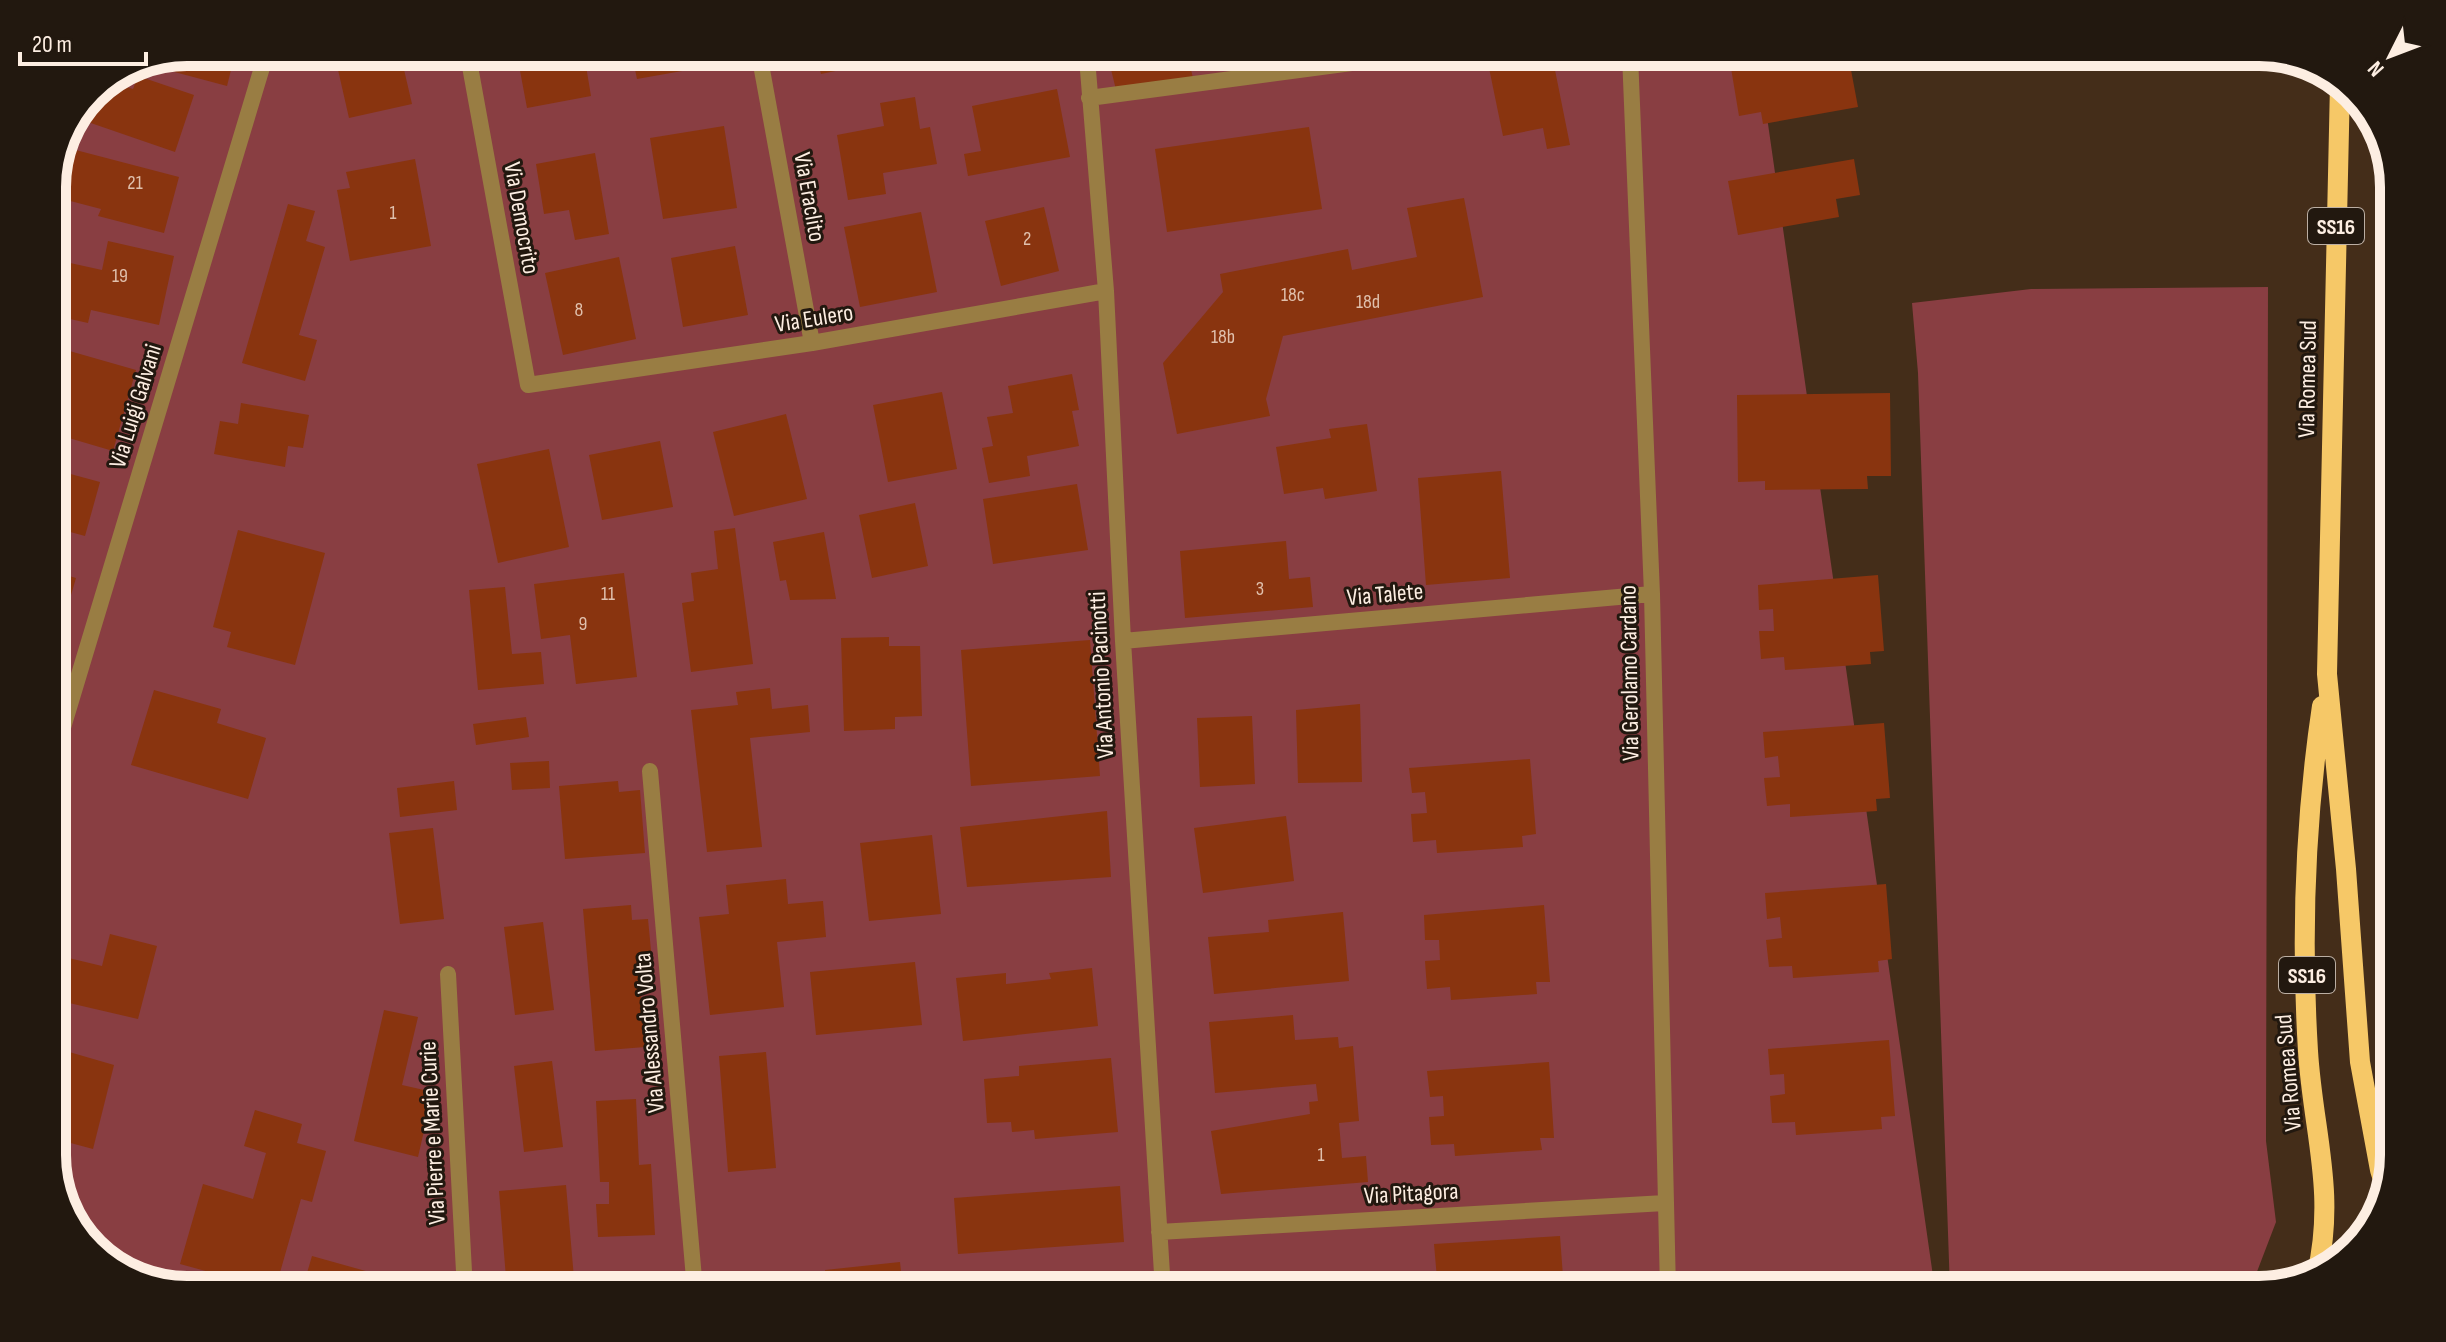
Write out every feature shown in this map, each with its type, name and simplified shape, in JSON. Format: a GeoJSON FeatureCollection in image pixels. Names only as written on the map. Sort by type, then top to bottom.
{"type":"FeatureCollection","features":[{"type":"Feature","properties":{"kind":"main road","name":"Via Romea Sud"},"geometry":{"type":"LineString","coordinates":[[2340,97],[2327,674],[2346,869],[2360,1062],[2379,1165]]}},
{"type":"Feature","properties":{"kind":"main road","name":"Via Romea Sud"},"geometry":{"type":"LineString","coordinates":[[2319,1260],[2326,1211],[2323,1160],[2308,1053],[2305,869],[2312,770],[2327,674]]}},
{"type":"Feature","properties":{"kind":"street","name":"Via Luigi Galvani"},"geometry":{"type":"LineString","coordinates":[[66,718],[262,66]]}},
{"type":"Feature","properties":{"kind":"street","name":"Via Democrito"},"geometry":{"type":"LineString","coordinates":[[470,66],[528,385]]}},
{"type":"Feature","properties":{"kind":"street","name":"Via Eraclito"},"geometry":{"type":"LineString","coordinates":[[761,66],[812,343]]}},
{"type":"Feature","properties":{"kind":"street","name":"Via Antonio Pacinotti"},"geometry":{"type":"LineString","coordinates":[[1087,66],[1106,291],[1123,641],[1162,1276]]}},
{"type":"Feature","properties":{"kind":"street"},"geometry":{"type":"LineString","coordinates":[[1089,98],[1329,66]]}},
{"type":"Feature","properties":{"kind":"street","name":"Via Gerolamo Cardano"},"geometry":{"type":"LineString","coordinates":[[1630,66],[1652,594],[1668,1276]]}},
{"type":"Feature","properties":{"kind":"street","name":"Via Eulero"},"geometry":{"type":"LineString","coordinates":[[528,385],[812,343],[1106,291]]}},
{"type":"Feature","properties":{"kind":"street","name":"Via Talete"},"geometry":{"type":"LineString","coordinates":[[1123,641],[1652,594]]}},
{"type":"Feature","properties":{"kind":"street","name":"Via Alessandro Volta"},"geometry":{"type":"LineString","coordinates":[[650,771],[694,1276]]}},
{"type":"Feature","properties":{"kind":"street","name":"Via Pierre e Marie Curie"},"geometry":{"type":"LineString","coordinates":[[448,974],[464,1276]]}},
{"type":"Feature","properties":{"kind":"street","name":"Via Pitagora"},"geometry":{"type":"LineString","coordinates":[[1159,1232],[1665,1203]]}},
{"type":"Feature","properties":{"kind":"shaded area"},"geometry":{"type":"Polygon","coordinates":[[[187,66],[1760,66],[1933,1276],[187,1276],[163,1274],[133,1264],[107,1246],[86,1222],[72,1194],[66,1163],[66,179],[75,141],[86,120],[101,101],[120,86],[163,68],[187,66]]]}},
{"type":"Feature","properties":{"kind":"shaded area"},"geometry":{"type":"Polygon","coordinates":[[[2268,287],[2266,1141],[2276,1222],[2255,1276],[1950,1276],[1918,373],[1912,303],[2031,289],[2268,287]]]}},
{"type":"Feature","properties":{"kind":"building"},"geometry":{"type":"Polygon","coordinates":[[[232,66],[227,86],[161,69],[232,66]]]}},
{"type":"Feature","properties":{"kind":"building"},"geometry":{"type":"Polygon","coordinates":[[[337,66],[403,66],[412,104],[349,118],[337,66]]]}},
{"type":"Feature","properties":{"kind":"building"},"geometry":{"type":"Polygon","coordinates":[[[519,66],[586,66],[591,96],[527,108],[519,66]]]}},
{"type":"Feature","properties":{"kind":"building"},"geometry":{"type":"Polygon","coordinates":[[[634,66],[710,66],[637,79],[634,66]]]}},
{"type":"Feature","properties":{"kind":"building"},"geometry":{"type":"Polygon","coordinates":[[[819,66],[860,66],[821,74],[819,66]]]}},
{"type":"Feature","properties":{"kind":"building"},"geometry":{"type":"Polygon","coordinates":[[[1110,66],[1190,66],[1193,78],[1118,98],[1110,66]]]}},
{"type":"Feature","properties":{"kind":"building"},"geometry":{"type":"Polygon","coordinates":[[[1489,66],[1554,66],[1570,145],[1547,149],[1543,128],[1503,136],[1489,66]]]}},
{"type":"Feature","properties":{"kind":"building"},"geometry":{"type":"Polygon","coordinates":[[[1731,66],[1850,66],[1858,107],[1763,124],[1761,112],[1739,116],[1731,66]]]}},
{"type":"Feature","properties":{"kind":"building"},"geometry":{"type":"Polygon","coordinates":[[[139,76],[194,95],[175,152],[85,121],[101,101],[120,86],[133,89],[139,76]]]}},
{"type":"Feature","properties":{"kind":"building"},"geometry":{"type":"Polygon","coordinates":[[[1057,89],[1070,157],[968,176],[964,154],[981,151],[972,106],[1057,89]]]}},
{"type":"Feature","properties":{"kind":"building"},"geometry":{"type":"Polygon","coordinates":[[[915,97],[920,129],[930,127],[937,164],[883,173],[886,194],[848,200],[837,135],[884,126],[880,103],[915,97]]]}},
{"type":"Feature","properties":{"kind":"building"},"geometry":{"type":"Polygon","coordinates":[[[724,126],[737,208],[663,219],[650,138],[724,126]]]}},
{"type":"Feature","properties":{"kind":"building"},"geometry":{"type":"Polygon","coordinates":[[[1309,127],[1322,209],[1167,232],[1155,149],[1309,127]]]}},
{"type":"Feature","properties":{"kind":"building"},"geometry":{"type":"Polygon","coordinates":[[[72,149],[179,177],[164,233],[98,216],[101,209],[66,200],[66,179],[72,149]]]}},
{"type":"Feature","properties":{"kind":"building"},"geometry":{"type":"Polygon","coordinates":[[[595,153],[609,234],[575,240],[569,210],[544,214],[536,164],[595,153]]]}},
{"type":"Feature","properties":{"kind":"building"},"geometry":{"type":"Polygon","coordinates":[[[415,159],[431,246],[350,261],[337,190],[350,188],[346,172],[415,159]]]}},
{"type":"Feature","properties":{"kind":"building"},"geometry":{"type":"Polygon","coordinates":[[[1854,159],[1860,195],[1836,199],[1839,217],[1738,235],[1728,181],[1854,159]]]}},
{"type":"Feature","properties":{"kind":"building"},"geometry":{"type":"Polygon","coordinates":[[[1464,198],[1483,297],[1283,336],[1266,399],[1270,416],[1177,434],[1163,363],[1223,292],[1220,274],[1348,249],[1352,270],[1417,257],[1407,208],[1464,198]]]}},
{"type":"Feature","properties":{"kind":"building"},"geometry":{"type":"Polygon","coordinates":[[[288,204],[315,211],[306,241],[325,247],[299,335],[317,340],[305,381],[242,363],[288,204]]]}},
{"type":"Feature","properties":{"kind":"building"},"geometry":{"type":"Polygon","coordinates":[[[1044,207],[1059,271],[1001,286],[985,221],[1044,207]]]}},
{"type":"Feature","properties":{"kind":"building"},"geometry":{"type":"Polygon","coordinates":[[[921,212],[937,292],[860,307],[844,227],[921,212]]]}},
{"type":"Feature","properties":{"kind":"building"},"geometry":{"type":"Polygon","coordinates":[[[108,241],[174,256],[159,325],[91,310],[88,323],[66,318],[66,262],[102,270],[108,241]]]}},
{"type":"Feature","properties":{"kind":"building"},"geometry":{"type":"Polygon","coordinates":[[[735,246],[748,315],[683,327],[671,258],[735,246]]]}},
{"type":"Feature","properties":{"kind":"building"},"geometry":{"type":"Polygon","coordinates":[[[619,257],[636,339],[563,355],[545,273],[619,257]]]}},
{"type":"Feature","properties":{"kind":"building"},"geometry":{"type":"Polygon","coordinates":[[[66,350],[136,370],[113,451],[66,437],[66,350]]]}},
{"type":"Feature","properties":{"kind":"building"},"geometry":{"type":"Polygon","coordinates":[[[1072,374],[1079,410],[1072,411],[1079,446],[1027,456],[1030,476],[989,483],[982,448],[993,446],[987,417],[1013,413],[1008,386],[1072,374]]]}},
{"type":"Feature","properties":{"kind":"building"},"geometry":{"type":"Polygon","coordinates":[[[942,392],[957,469],[888,482],[873,405],[942,392]]]}},
{"type":"Feature","properties":{"kind":"building"},"geometry":{"type":"Polygon","coordinates":[[[1890,393],[1891,476],[1867,476],[1868,489],[1765,490],[1765,481],[1738,482],[1737,395],[1890,393]]]}},
{"type":"Feature","properties":{"kind":"building"},"geometry":{"type":"Polygon","coordinates":[[[241,403],[309,415],[303,448],[288,446],[285,467],[214,454],[220,421],[238,424],[241,403]]]}},
{"type":"Feature","properties":{"kind":"building"},"geometry":{"type":"Polygon","coordinates":[[[786,414],[807,499],[734,516],[713,432],[786,414]]]}},
{"type":"Feature","properties":{"kind":"building"},"geometry":{"type":"Polygon","coordinates":[[[1367,424],[1377,491],[1325,499],[1323,488],[1284,494],[1276,447],[1331,438],[1329,429],[1367,424]]]}},
{"type":"Feature","properties":{"kind":"building"},"geometry":{"type":"Polygon","coordinates":[[[660,441],[673,507],[602,520],[589,455],[660,441]]]}},
{"type":"Feature","properties":{"kind":"building"},"geometry":{"type":"Polygon","coordinates":[[[549,449],[569,547],[498,563],[477,464],[549,449]]]}},
{"type":"Feature","properties":{"kind":"building"},"geometry":{"type":"Polygon","coordinates":[[[1501,471],[1510,578],[1426,585],[1418,478],[1501,471]]]}},
{"type":"Feature","properties":{"kind":"building"},"geometry":{"type":"Polygon","coordinates":[[[66,473],[100,482],[85,536],[66,531],[66,473]]]}},
{"type":"Feature","properties":{"kind":"building"},"geometry":{"type":"Polygon","coordinates":[[[1077,484],[1088,550],[993,564],[983,499],[1077,484]]]}},
{"type":"Feature","properties":{"kind":"building"},"geometry":{"type":"Polygon","coordinates":[[[915,503],[928,566],[872,578],[859,515],[915,503]]]}},
{"type":"Feature","properties":{"kind":"building"},"geometry":{"type":"Polygon","coordinates":[[[735,528],[753,664],[691,672],[682,603],[694,601],[691,573],[718,569],[714,531],[735,528]]]}},
{"type":"Feature","properties":{"kind":"building"},"geometry":{"type":"Polygon","coordinates":[[[238,530],[325,553],[295,665],[227,647],[231,632],[213,627],[238,530]]]}},
{"type":"Feature","properties":{"kind":"building"},"geometry":{"type":"Polygon","coordinates":[[[824,532],[836,599],[790,600],[786,580],[780,581],[773,542],[824,532]]]}},
{"type":"Feature","properties":{"kind":"building"},"geometry":{"type":"Polygon","coordinates":[[[1286,541],[1289,579],[1310,577],[1313,607],[1185,618],[1180,551],[1286,541]]]}},
{"type":"Feature","properties":{"kind":"building"},"geometry":{"type":"Polygon","coordinates":[[[624,573],[637,677],[576,684],[570,635],[541,639],[534,584],[624,573]]]}},
{"type":"Feature","properties":{"kind":"building"},"geometry":{"type":"Polygon","coordinates":[[[66,575],[76,578],[66,612],[66,575]]]}},
{"type":"Feature","properties":{"kind":"building"},"geometry":{"type":"Polygon","coordinates":[[[1878,575],[1884,651],[1870,652],[1871,664],[1785,670],[1784,657],[1761,659],[1759,631],[1774,631],[1773,609],[1759,610],[1758,585],[1878,575]]]}},
{"type":"Feature","properties":{"kind":"building"},"geometry":{"type":"Polygon","coordinates":[[[505,587],[512,654],[541,652],[544,684],[478,690],[469,590],[505,587]]]}},
{"type":"Feature","properties":{"kind":"building"},"geometry":{"type":"Polygon","coordinates":[[[889,637],[889,646],[920,646],[922,716],[895,717],[895,729],[844,731],[841,638],[889,637]]]}},
{"type":"Feature","properties":{"kind":"building"},"geometry":{"type":"Polygon","coordinates":[[[1090,640],[1100,776],[971,786],[961,650],[1090,640]]]}},
{"type":"Feature","properties":{"kind":"building"},"geometry":{"type":"Polygon","coordinates":[[[770,688],[772,709],[808,705],[810,732],[750,738],[762,847],[707,852],[691,710],[738,705],[736,692],[770,688]]]}},
{"type":"Feature","properties":{"kind":"building"},"geometry":{"type":"Polygon","coordinates":[[[154,690],[221,709],[217,723],[266,738],[248,799],[131,765],[154,690]]]}},
{"type":"Feature","properties":{"kind":"building"},"geometry":{"type":"Polygon","coordinates":[[[1360,704],[1362,782],[1298,783],[1296,710],[1360,704]]]}},
{"type":"Feature","properties":{"kind":"building"},"geometry":{"type":"Polygon","coordinates":[[[1252,716],[1255,784],[1200,787],[1197,718],[1252,716]]]}},
{"type":"Feature","properties":{"kind":"building"},"geometry":{"type":"Polygon","coordinates":[[[526,717],[529,737],[476,745],[473,724],[526,717]]]}},
{"type":"Feature","properties":{"kind":"building"},"geometry":{"type":"Polygon","coordinates":[[[1884,723],[1890,798],[1876,799],[1877,811],[1790,817],[1790,804],[1767,806],[1764,778],[1780,777],[1778,756],[1765,758],[1763,732],[1884,723]]]}},
{"type":"Feature","properties":{"kind":"building"},"geometry":{"type":"Polygon","coordinates":[[[1530,759],[1536,834],[1522,836],[1523,847],[1437,853],[1436,840],[1413,842],[1411,814],[1427,813],[1425,792],[1412,793],[1409,768],[1530,759]]]}},
{"type":"Feature","properties":{"kind":"building"},"geometry":{"type":"Polygon","coordinates":[[[549,761],[550,788],[512,790],[510,763],[549,761]]]}},
{"type":"Feature","properties":{"kind":"building"},"geometry":{"type":"Polygon","coordinates":[[[454,781],[457,810],[400,817],[397,788],[454,781]]]}},
{"type":"Feature","properties":{"kind":"building"},"geometry":{"type":"Polygon","coordinates":[[[618,781],[619,792],[640,790],[645,853],[565,859],[559,786],[618,781]]]}},
{"type":"Feature","properties":{"kind":"building"},"geometry":{"type":"Polygon","coordinates":[[[1107,811],[1111,877],[967,887],[960,827],[1107,811]]]}},
{"type":"Feature","properties":{"kind":"building"},"geometry":{"type":"Polygon","coordinates":[[[1286,816],[1294,881],[1203,893],[1194,828],[1286,816]]]}},
{"type":"Feature","properties":{"kind":"building"},"geometry":{"type":"Polygon","coordinates":[[[433,828],[444,919],[400,924],[389,833],[433,828]]]}},
{"type":"Feature","properties":{"kind":"building"},"geometry":{"type":"Polygon","coordinates":[[[932,835],[941,914],[869,921],[860,843],[932,835]]]}},
{"type":"Feature","properties":{"kind":"building"},"geometry":{"type":"Polygon","coordinates":[[[786,879],[788,904],[823,901],[826,937],[777,942],[784,1007],[710,1015],[699,917],[729,914],[726,885],[786,879]]]}},
{"type":"Feature","properties":{"kind":"building"},"geometry":{"type":"Polygon","coordinates":[[[1886,884],[1892,959],[1878,961],[1879,972],[1793,978],[1792,966],[1769,967],[1766,940],[1782,938],[1780,917],[1767,919],[1765,893],[1886,884]]]}},
{"type":"Feature","properties":{"kind":"building"},"geometry":{"type":"Polygon","coordinates":[[[631,905],[632,920],[648,919],[652,961],[638,962],[645,1047],[595,1051],[583,909],[631,905]]]}},
{"type":"Feature","properties":{"kind":"building"},"geometry":{"type":"Polygon","coordinates":[[[1544,905],[1550,982],[1536,982],[1537,994],[1451,1000],[1450,987],[1427,989],[1425,961],[1440,960],[1439,940],[1425,940],[1424,915],[1544,905]]]}},
{"type":"Feature","properties":{"kind":"building"},"geometry":{"type":"Polygon","coordinates":[[[1343,912],[1349,981],[1214,994],[1208,937],[1269,932],[1268,920],[1343,912]]]}},
{"type":"Feature","properties":{"kind":"building"},"geometry":{"type":"Polygon","coordinates":[[[543,922],[554,1010],[515,1015],[504,927],[543,922]]]}},
{"type":"Feature","properties":{"kind":"building"},"geometry":{"type":"Polygon","coordinates":[[[110,934],[157,946],[138,1019],[66,1002],[66,957],[102,966],[110,934]]]}},
{"type":"Feature","properties":{"kind":"building"},"geometry":{"type":"Polygon","coordinates":[[[915,962],[922,1025],[816,1035],[810,972],[915,962]]]}},
{"type":"Feature","properties":{"kind":"building"},"geometry":{"type":"Polygon","coordinates":[[[1092,968],[1098,1026],[963,1041],[956,978],[1006,973],[1006,984],[1051,979],[1049,973],[1092,968]]]}},
{"type":"Feature","properties":{"kind":"building"},"geometry":{"type":"Polygon","coordinates":[[[384,1010],[418,1017],[402,1085],[433,1092],[418,1157],[354,1141],[384,1010]]]}},
{"type":"Feature","properties":{"kind":"building"},"geometry":{"type":"Polygon","coordinates":[[[1293,1015],[1295,1040],[1338,1037],[1339,1048],[1353,1046],[1359,1121],[1339,1123],[1342,1158],[1366,1156],[1368,1182],[1221,1194],[1211,1131],[1310,1114],[1309,1102],[1318,1101],[1316,1084],[1215,1093],[1209,1022],[1293,1015]]]}},
{"type":"Feature","properties":{"kind":"building"},"geometry":{"type":"Polygon","coordinates":[[[1889,1040],[1895,1116],[1881,1117],[1882,1129],[1796,1135],[1795,1122],[1772,1123],[1770,1096],[1785,1094],[1784,1074],[1770,1075],[1768,1049],[1889,1040]]]}},
{"type":"Feature","properties":{"kind":"building"},"geometry":{"type":"Polygon","coordinates":[[[66,1051],[114,1065],[93,1149],[66,1142],[66,1051]]]}},
{"type":"Feature","properties":{"kind":"building"},"geometry":{"type":"Polygon","coordinates":[[[766,1052],[776,1168],[728,1172],[719,1056],[766,1052]]]}},
{"type":"Feature","properties":{"kind":"building"},"geometry":{"type":"Polygon","coordinates":[[[1111,1058],[1118,1132],[1035,1139],[1034,1130],[1012,1132],[1011,1122],[987,1123],[984,1079],[1019,1076],[1019,1066],[1111,1058]]]}},
{"type":"Feature","properties":{"kind":"building"},"geometry":{"type":"Polygon","coordinates":[[[552,1061],[563,1147],[524,1152],[514,1066],[552,1061]]]}},
{"type":"Feature","properties":{"kind":"building"},"geometry":{"type":"Polygon","coordinates":[[[1549,1062],[1554,1138],[1540,1138],[1542,1150],[1455,1156],[1454,1144],[1431,1145],[1429,1117],[1444,1116],[1443,1096],[1430,1097],[1427,1071],[1549,1062]]]}},
{"type":"Feature","properties":{"kind":"building"},"geometry":{"type":"Polygon","coordinates":[[[636,1099],[639,1165],[651,1164],[655,1235],[598,1237],[596,1204],[609,1204],[609,1182],[600,1182],[596,1101],[636,1099]]]}},
{"type":"Feature","properties":{"kind":"building"},"geometry":{"type":"Polygon","coordinates":[[[255,1110],[302,1124],[297,1143],[326,1151],[312,1202],[301,1199],[279,1276],[224,1276],[180,1264],[203,1184],[253,1199],[266,1153],[244,1146],[255,1110]]]}},
{"type":"Feature","properties":{"kind":"building"},"geometry":{"type":"Polygon","coordinates":[[[566,1185],[574,1276],[506,1276],[499,1191],[566,1185]]]}},
{"type":"Feature","properties":{"kind":"building"},"geometry":{"type":"Polygon","coordinates":[[[1120,1186],[1124,1242],[958,1254],[954,1198],[1120,1186]]]}},
{"type":"Feature","properties":{"kind":"building"},"geometry":{"type":"Polygon","coordinates":[[[1560,1236],[1563,1276],[1437,1276],[1434,1244],[1560,1236]]]}},
{"type":"Feature","properties":{"kind":"building"},"geometry":{"type":"Polygon","coordinates":[[[312,1256],[384,1276],[306,1276],[312,1256]]]}},
{"type":"Feature","properties":{"kind":"building"},"geometry":{"type":"Polygon","coordinates":[[[900,1262],[902,1276],[826,1276],[825,1270],[900,1262]]]}}]}
